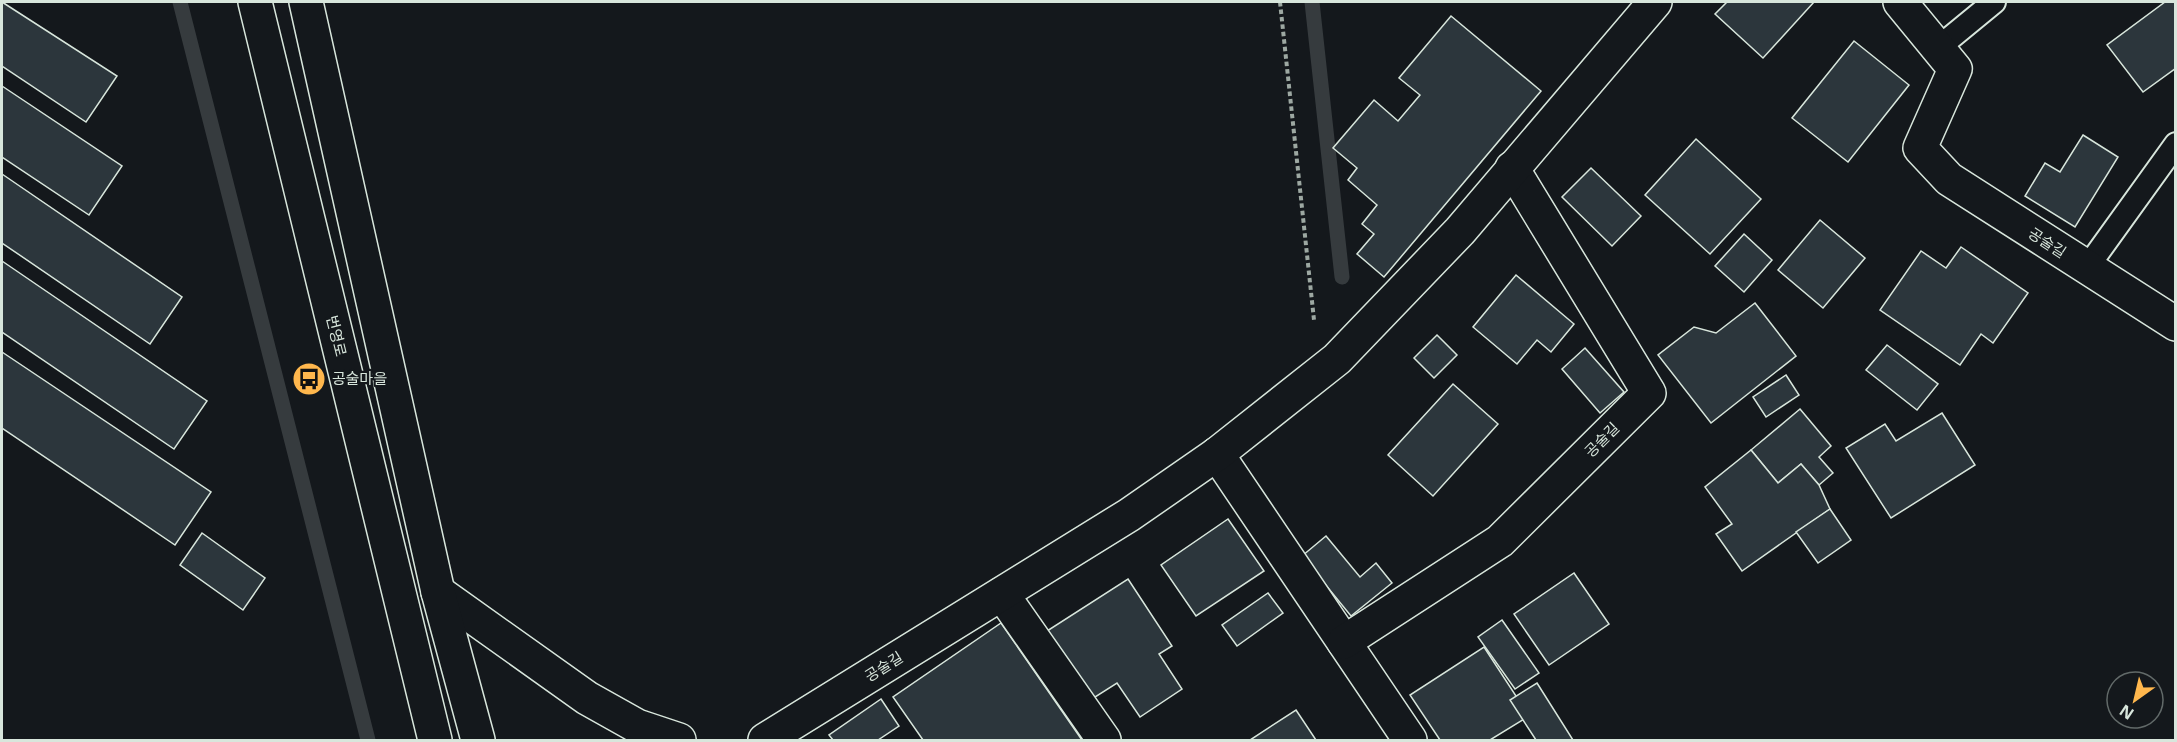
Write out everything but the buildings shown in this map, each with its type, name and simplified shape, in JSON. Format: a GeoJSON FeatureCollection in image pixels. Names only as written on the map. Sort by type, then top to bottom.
{"type":"FeatureCollection","features":[{"type":"Feature","properties":{"kind":"street","name":"번영로"},"geometry":{"type":"LineString","coordinates":[[255,2],[435,741]]}},
{"type":"Feature","properties":{"kind":"street"},"geometry":{"type":"LineString","coordinates":[[306,2],[438,592],[478,741]]}},
{"type":"Feature","properties":{"kind":"street","name":"공술길"},"geometry":{"type":"LineString","coordinates":[[765,741],[1129,515],[1217,454],[1337,359],[1460,231],[1655,2]]}},
{"type":"Feature","properties":{"kind":"street","name":"공술길"},"geometry":{"type":"LineString","coordinates":[[1900,2],[1955,69],[1920,148],[1949,179],[2175,324]]}},
{"type":"Feature","properties":{"kind":"street","name":"공술길"},"geometry":{"type":"LineString","coordinates":[[1344,642],[1500,541],[1649,393],[1512,168]]}},
{"type":"Feature","properties":{"kind":"street"},"geometry":{"type":"LineString","coordinates":[[1217,454],[1410,741]]}},
{"type":"Feature","properties":{"kind":"street"},"geometry":{"type":"LineString","coordinates":[[438,592],[587,698],[637,726],[679,741]]}},
{"type":"Feature","properties":{"kind":"street"},"geometry":{"type":"LineString","coordinates":[[1002,594],[1104,741]]}},
{"type":"Feature","properties":{"kind":"lane"},"geometry":{"type":"LineString","coordinates":[[1938,48],[1994,2]]}},
{"type":"Feature","properties":{"kind":"lane"},"geometry":{"type":"LineString","coordinates":[[2086,268],[2175,144]]}},
{"type":"Feature","properties":{"kind":"path"},"geometry":{"type":"LineString","coordinates":[[1280,2],[1315,327],[1337,359]]}},
{"type":"Feature","properties":{"kind":"waterway"},"geometry":{"type":"LineString","coordinates":[[180,2],[368,740]]}},
{"type":"Feature","properties":{"kind":"waterway"},"geometry":{"type":"LineString","coordinates":[[1312,2],[1342,277]]}},
{"type":"Feature","properties":{"kind":"place","name":"공술마을"},"geometry":{"type":"Point","coordinates":[309,379]}}]}
